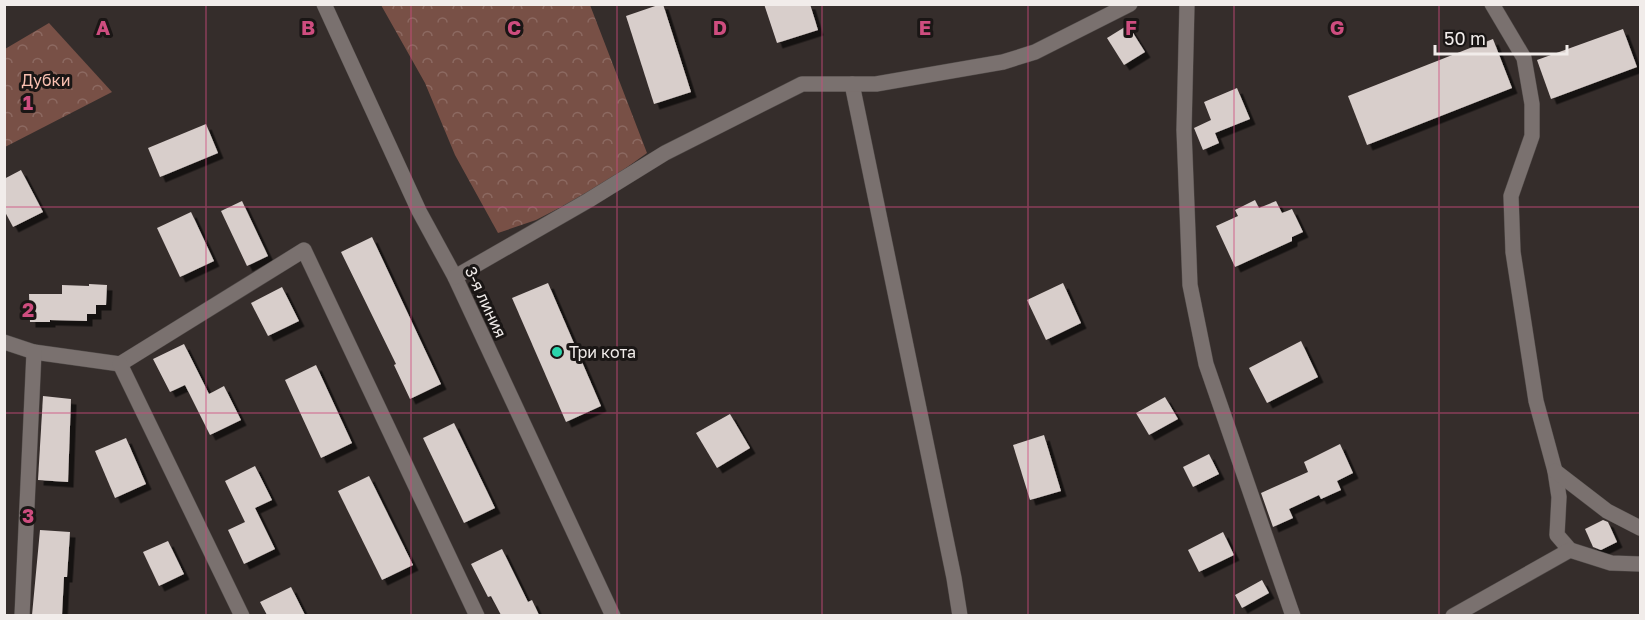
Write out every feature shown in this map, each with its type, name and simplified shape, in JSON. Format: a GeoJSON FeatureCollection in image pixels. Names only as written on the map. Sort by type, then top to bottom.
{"type":"FeatureCollection","features":[{"type":"Feature","properties":{"kind":"street","name":"3-я линия"},"geometry":{"type":"LineString","coordinates":[[324,4],[419,211],[455,277],[613,615]]}},
{"type":"Feature","properties":{"kind":"street"},"geometry":{"type":"LineString","coordinates":[[455,277],[589,200],[665,153],[802,84],[876,84],[1003,62],[1035,52],[1130,4]]}},
{"type":"Feature","properties":{"kind":"street"},"geometry":{"type":"LineString","coordinates":[[1187,4],[1184,130],[1190,285],[1206,364],[1293,615]]}},
{"type":"Feature","properties":{"kind":"street"},"geometry":{"type":"LineString","coordinates":[[1491,4],[1524,58],[1532,104],[1532,136],[1511,196],[1513,252],[1536,402],[1555,471],[1559,496],[1557,536],[1570,550],[1611,563],[1641,564]]}},
{"type":"Feature","properties":{"kind":"street"},"geometry":{"type":"LineString","coordinates":[[852,84],[960,615]]}},
{"type":"Feature","properties":{"kind":"street"},"geometry":{"type":"LineString","coordinates":[[4,342],[34,352],[120,363],[304,250],[477,615]]}},
{"type":"Feature","properties":{"kind":"street"},"geometry":{"type":"LineString","coordinates":[[22,615],[34,352]]}},
{"type":"Feature","properties":{"kind":"street"},"geometry":{"type":"LineString","coordinates":[[120,363],[242,615]]}},
{"type":"Feature","properties":{"kind":"street"},"geometry":{"type":"LineString","coordinates":[[1555,471],[1607,511],[1641,528]]}},
{"type":"Feature","properties":{"kind":"street"},"geometry":{"type":"LineString","coordinates":[[1460,614],[1570,550]]}},
{"type":"Feature","properties":{"kind":"green space"},"geometry":{"type":"Polygon","coordinates":[[[381,5],[590,5],[647,153],[598,188],[536,220],[498,233],[455,155],[425,83],[381,5]]]}},
{"type":"Feature","properties":{"kind":"green space","name":"Дубки"},"geometry":{"type":"Polygon","coordinates":[[[49,23],[112,92],[5,147],[5,49],[49,23]]]}},
{"type":"Feature","properties":{"kind":"building"},"geometry":{"type":"Polygon","coordinates":[[[663,4],[691,92],[654,104],[626,16],[663,4]]]}},
{"type":"Feature","properties":{"kind":"building"},"geometry":{"type":"Polygon","coordinates":[[[764,4],[810,4],[818,30],[777,43],[764,4]]]}},
{"type":"Feature","properties":{"kind":"building"},"geometry":{"type":"Polygon","coordinates":[[[1128,25],[1145,52],[1124,65],[1107,38],[1128,25]]]}},
{"type":"Feature","properties":{"kind":"building"},"geometry":{"type":"Polygon","coordinates":[[[1623,29],[1637,67],[1551,99],[1537,60],[1623,29]]]}},
{"type":"Feature","properties":{"kind":"building"},"geometry":{"type":"Polygon","coordinates":[[[1493,39],[1512,88],[1367,145],[1348,96],[1493,39]]]}},
{"type":"Feature","properties":{"kind":"building"},"geometry":{"type":"Polygon","coordinates":[[[1237,88],[1250,119],[1215,133],[1219,143],[1203,150],[1194,128],[1211,120],[1204,102],[1237,88]]]}},
{"type":"Feature","properties":{"kind":"building"},"geometry":{"type":"Polygon","coordinates":[[[206,124],[218,153],[160,177],[148,148],[206,124]]]}},
{"type":"Feature","properties":{"kind":"building"},"geometry":{"type":"Polygon","coordinates":[[[21,170],[43,212],[13,227],[4,210],[4,179],[21,170]]]}},
{"type":"Feature","properties":{"kind":"building"},"geometry":{"type":"Polygon","coordinates":[[[1255,200],[1259,208],[1276,201],[1282,213],[1292,209],[1303,232],[1292,237],[1292,241],[1235,267],[1216,226],[1238,216],[1235,210],[1255,200]]]}},
{"type":"Feature","properties":{"kind":"building"},"geometry":{"type":"Polygon","coordinates":[[[242,201],[268,256],[247,266],[221,211],[242,201]]]}},
{"type":"Feature","properties":{"kind":"building"},"geometry":{"type":"Polygon","coordinates":[[[191,212],[214,261],[180,277],[157,228],[191,212]]]}},
{"type":"Feature","properties":{"kind":"building"},"geometry":{"type":"Polygon","coordinates":[[[372,237],[441,384],[410,399],[394,365],[396,364],[341,252],[372,237]]]}},
{"type":"Feature","properties":{"kind":"building","name":"Три кота"},"geometry":{"type":"Polygon","coordinates":[[[548,283],[601,406],[566,422],[512,298],[548,283]]]}},
{"type":"Feature","properties":{"kind":"building"},"geometry":{"type":"Polygon","coordinates":[[[1063,283],[1081,323],[1046,340],[1027,300],[1063,283]]]}},
{"type":"Feature","properties":{"kind":"building"},"geometry":{"type":"Polygon","coordinates":[[[89,284],[107,285],[106,305],[96,305],[96,314],[87,314],[87,321],[30,322],[29,294],[62,294],[62,285],[89,286],[89,284]]]}},
{"type":"Feature","properties":{"kind":"building"},"geometry":{"type":"Polygon","coordinates":[[[282,287],[299,321],[268,336],[251,303],[282,287]]]}},
{"type":"Feature","properties":{"kind":"building"},"geometry":{"type":"Polygon","coordinates":[[[1301,341],[1318,377],[1267,403],[1249,368],[1301,341]]]}},
{"type":"Feature","properties":{"kind":"building"},"geometry":{"type":"Polygon","coordinates":[[[184,344],[209,394],[224,386],[241,420],[210,435],[185,385],[170,392],[153,359],[184,344]]]}},
{"type":"Feature","properties":{"kind":"building"},"geometry":{"type":"Polygon","coordinates":[[[316,365],[352,443],[321,458],[285,380],[316,365]]]}},
{"type":"Feature","properties":{"kind":"building"},"geometry":{"type":"Polygon","coordinates":[[[43,396],[71,399],[68,482],[38,480],[43,396]]]}},
{"type":"Feature","properties":{"kind":"building"},"geometry":{"type":"Polygon","coordinates":[[[1165,397],[1178,419],[1149,435],[1136,413],[1165,397]]]}},
{"type":"Feature","properties":{"kind":"building"},"geometry":{"type":"Polygon","coordinates":[[[730,414],[750,448],[717,468],[696,433],[730,414]]]}},
{"type":"Feature","properties":{"kind":"building"},"geometry":{"type":"Polygon","coordinates":[[[454,423],[495,508],[464,523],[423,438],[454,423]]]}},
{"type":"Feature","properties":{"kind":"building"},"geometry":{"type":"Polygon","coordinates":[[[1044,435],[1061,491],[1030,500],[1013,445],[1044,435]]]}},
{"type":"Feature","properties":{"kind":"building"},"geometry":{"type":"Polygon","coordinates":[[[126,438],[146,484],[115,498],[95,451],[126,438]]]}},
{"type":"Feature","properties":{"kind":"building"},"geometry":{"type":"Polygon","coordinates":[[[1340,444],[1353,473],[1337,481],[1341,490],[1321,499],[1319,495],[1289,509],[1293,518],[1273,527],[1261,493],[1308,472],[1304,462],[1340,444]]]}},
{"type":"Feature","properties":{"kind":"building"},"geometry":{"type":"Polygon","coordinates":[[[1209,454],[1219,474],[1193,487],[1183,467],[1209,454]]]}},
{"type":"Feature","properties":{"kind":"building"},"geometry":{"type":"Polygon","coordinates":[[[255,466],[272,500],[255,508],[275,549],[244,564],[228,530],[245,522],[225,481],[255,466]]]}},
{"type":"Feature","properties":{"kind":"building"},"geometry":{"type":"Polygon","coordinates":[[[369,476],[413,565],[382,580],[338,491],[369,476]]]}},
{"type":"Feature","properties":{"kind":"building"},"geometry":{"type":"Polygon","coordinates":[[[1603,520],[1608,522],[1617,542],[1601,550],[1593,547],[1585,529],[1603,520]]]}},
{"type":"Feature","properties":{"kind":"building"},"geometry":{"type":"Polygon","coordinates":[[[40,530],[70,532],[62,615],[32,615],[40,530]]]}},
{"type":"Feature","properties":{"kind":"building"},"geometry":{"type":"Polygon","coordinates":[[[1223,532],[1234,555],[1199,572],[1188,550],[1223,532]]]}},
{"type":"Feature","properties":{"kind":"building"},"geometry":{"type":"Polygon","coordinates":[[[168,541],[184,574],[159,586],[143,552],[168,541]]]}},
{"type":"Feature","properties":{"kind":"building"},"geometry":{"type":"Polygon","coordinates":[[[502,549],[528,602],[532,600],[539,615],[501,615],[491,596],[488,597],[471,564],[502,549]]]}},
{"type":"Feature","properties":{"kind":"building"},"geometry":{"type":"Polygon","coordinates":[[[1262,580],[1269,593],[1242,608],[1235,595],[1262,580]]]}},
{"type":"Feature","properties":{"kind":"building"},"geometry":{"type":"Polygon","coordinates":[[[291,587],[305,615],[267,615],[260,602],[291,587]]]}},
{"type":"Feature","properties":{"kind":"place","name":"Три кота"},"geometry":{"type":"Point","coordinates":[557,352]}}]}
